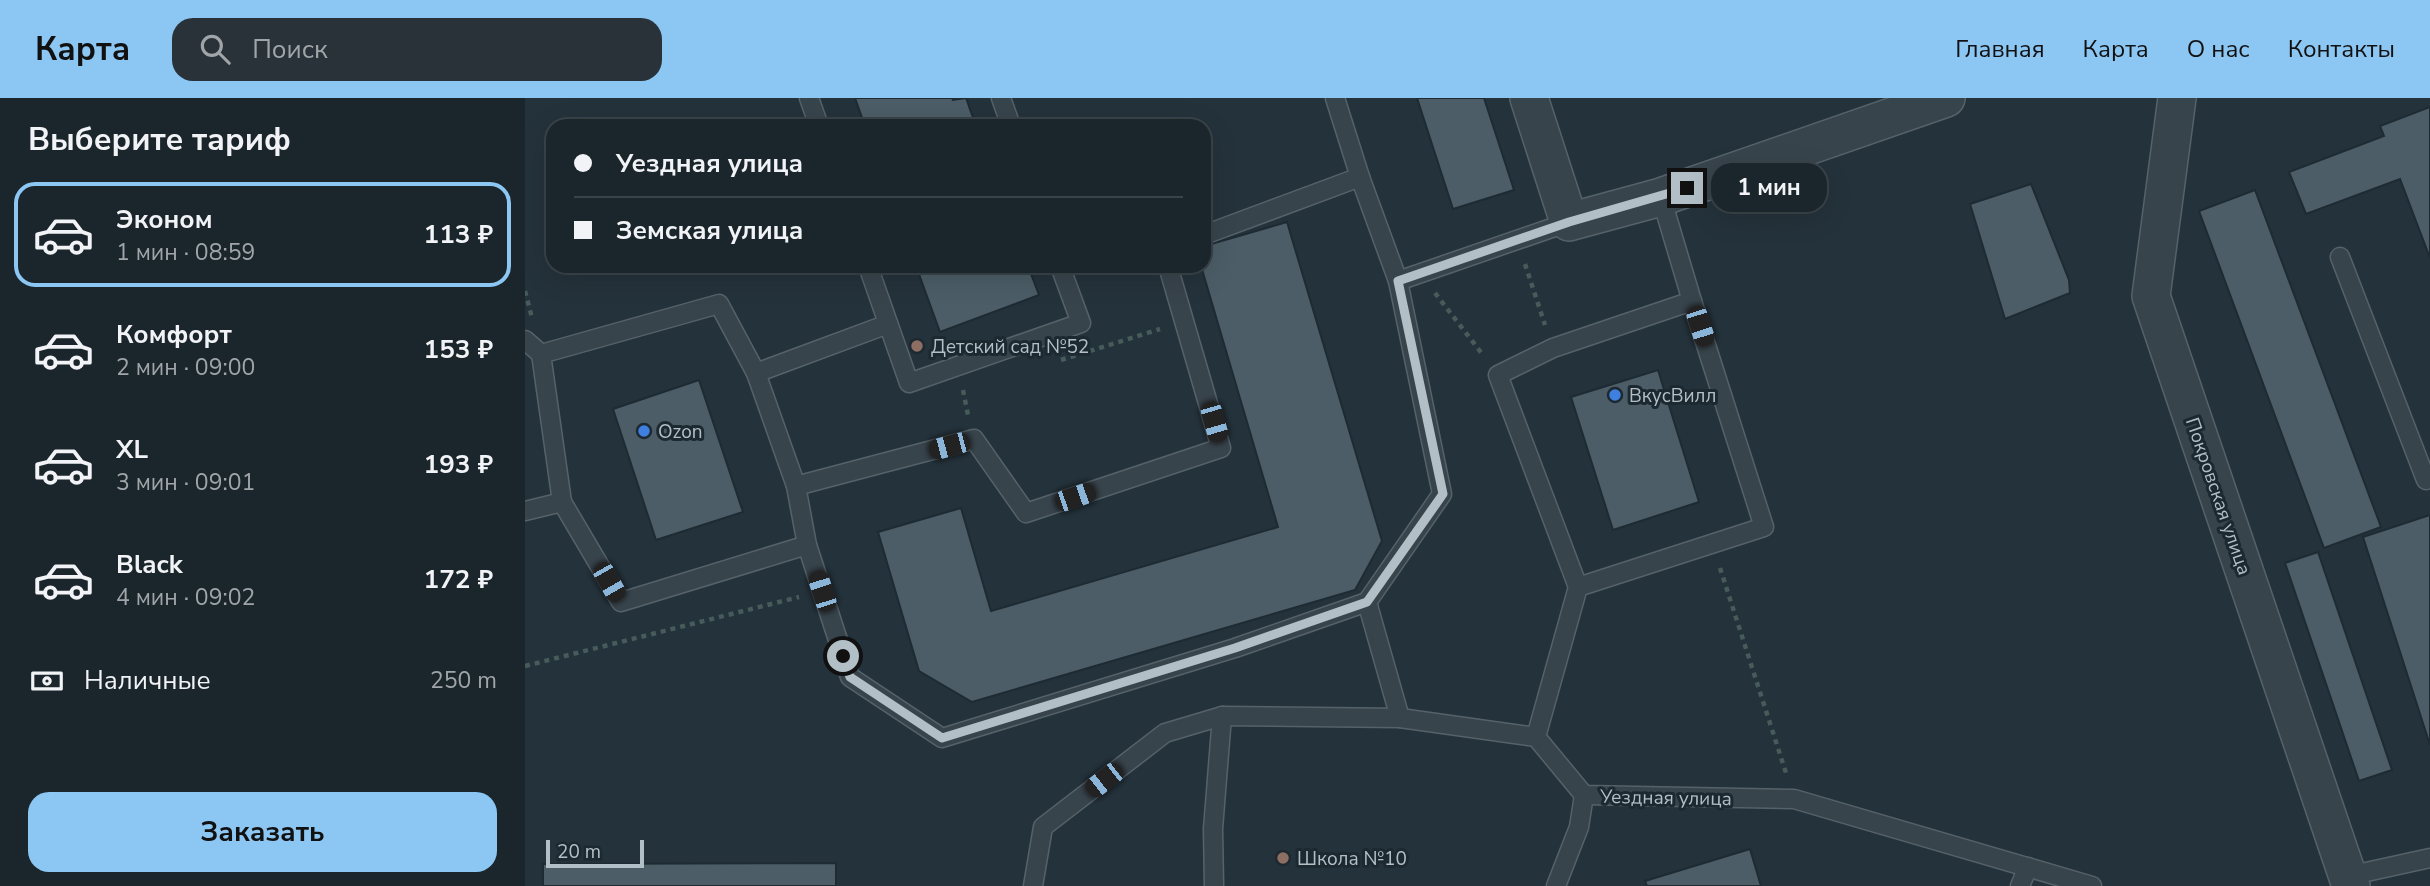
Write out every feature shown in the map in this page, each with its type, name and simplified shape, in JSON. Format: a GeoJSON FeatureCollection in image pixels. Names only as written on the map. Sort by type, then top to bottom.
{"type":"FeatureCollection","features":[{"type":"Feature","properties":{"kind":"street"},"geometry":{"type":"LineString","coordinates":[[1529,98],[1569,222],[1661,197],[1946,98]]}},
{"type":"Feature","properties":{"kind":"street","name":"Покровская улица"},"geometry":{"type":"LineString","coordinates":[[2177,98],[2151,296],[2349,881]]}},
{"type":"Feature","properties":{"kind":"lane"},"geometry":{"type":"LineString","coordinates":[[809,98],[816,119]]}},
{"type":"Feature","properties":{"kind":"lane"},"geometry":{"type":"LineString","coordinates":[[1001,98],[1008,119]]}},
{"type":"Feature","properties":{"kind":"lane"},"geometry":{"type":"LineString","coordinates":[[541,354],[719,304],[756,373],[796,486],[807,545],[850,677],[942,738],[1235,648],[1367,602],[1443,494],[1398,281],[1335,98]]}},
{"type":"Feature","properties":{"kind":"lane"},"geometry":{"type":"LineString","coordinates":[[1211,232],[1360,177]]}},
{"type":"Feature","properties":{"kind":"lane"},"geometry":{"type":"LineString","coordinates":[[1579,587],[1764,527],[1661,197]]}},
{"type":"Feature","properties":{"kind":"lane"},"geometry":{"type":"LineString","coordinates":[[1398,281],[1569,222]]}},
{"type":"Feature","properties":{"kind":"lane"},"geometry":{"type":"LineString","coordinates":[[2340,257],[2426,480],[2430,478]]}},
{"type":"Feature","properties":{"kind":"lane"},"geometry":{"type":"LineString","coordinates":[[870,273],[909,383],[1081,323],[1063,273]]}},
{"type":"Feature","properties":{"kind":"lane"},"geometry":{"type":"LineString","coordinates":[[796,486],[974,439],[1026,513],[1221,448],[1170,273]]}},
{"type":"Feature","properties":{"kind":"lane"},"geometry":{"type":"LineString","coordinates":[[1033,886],[1043,827],[1165,733],[1222,716],[1400,718],[1536,737],[1579,587],[1498,375],[1553,348],[1692,301]]}},
{"type":"Feature","properties":{"kind":"lane"},"geometry":{"type":"LineString","coordinates":[[756,373],[888,324]]}},
{"type":"Feature","properties":{"kind":"lane"},"geometry":{"type":"LineString","coordinates":[[525,340],[541,354],[562,502],[621,602],[807,545]]}},
{"type":"Feature","properties":{"kind":"lane"},"geometry":{"type":"LineString","coordinates":[[525,511],[562,502]]}},
{"type":"Feature","properties":{"kind":"lane"},"geometry":{"type":"LineString","coordinates":[[1367,602],[1400,718]]}},
{"type":"Feature","properties":{"kind":"lane"},"geometry":{"type":"LineString","coordinates":[[1213,886],[1213,829],[1222,716]]}},
{"type":"Feature","properties":{"kind":"lane","name":"Уездная улица"},"geometry":{"type":"LineString","coordinates":[[1536,737],[1584,795],[1794,799],[2092,886]]}},
{"type":"Feature","properties":{"kind":"lane"},"geometry":{"type":"LineString","coordinates":[[1556,886],[1579,827],[1584,795]]}},
{"type":"Feature","properties":{"kind":"lane"},"geometry":{"type":"LineString","coordinates":[[2349,881],[2430,858]]}},
{"type":"Feature","properties":{"kind":"lane"},"geometry":{"type":"LineString","coordinates":[[2020,886],[2028,867]]}},
{"type":"Feature","properties":{"kind":"path"},"geometry":{"type":"LineString","coordinates":[[1517,240],[1553,348]]}},
{"type":"Feature","properties":{"kind":"path"},"geometry":{"type":"LineString","coordinates":[[1420,274],[1498,375]]}},
{"type":"Feature","properties":{"kind":"path"},"geometry":{"type":"LineString","coordinates":[[1054,362],[1184,322]]}},
{"type":"Feature","properties":{"kind":"path"},"geometry":{"type":"LineString","coordinates":[[974,439],[962,390],[975,386]]}},
{"type":"Feature","properties":{"kind":"path"},"geometry":{"type":"LineString","coordinates":[[1713,544],[1794,799]]}},
{"type":"Feature","properties":{"kind":"path"},"geometry":{"type":"LineString","coordinates":[[525,666],[822,591]]}},
{"type":"Feature","properties":{"kind":"building"},"geometry":{"type":"Polygon","coordinates":[[[855,98],[966,98],[974,119],[862,119],[855,98]]]}},
{"type":"Feature","properties":{"kind":"building"},"geometry":{"type":"Polygon","coordinates":[[[1417,98],[1484,98],[1514,190],[1453,209],[1417,98]]]}},
{"type":"Feature","properties":{"kind":"building"},"geometry":{"type":"Polygon","coordinates":[[[2430,107],[2430,258],[2400,179],[2306,214],[2289,172],[2384,136],[2380,126],[2430,107]]]}},
{"type":"Feature","properties":{"kind":"building"},"geometry":{"type":"Polygon","coordinates":[[[2031,184],[2069,280],[2070,293],[2005,319],[1970,204],[2031,184]]]}},
{"type":"Feature","properties":{"kind":"building"},"geometry":{"type":"Polygon","coordinates":[[[2255,190],[2381,527],[2324,548],[2199,211],[2255,190]]]}},
{"type":"Feature","properties":{"kind":"building"},"geometry":{"type":"Polygon","coordinates":[[[1287,222],[1382,541],[1355,590],[972,702],[919,671],[878,532],[961,508],[991,611],[1278,527],[1203,273],[1211,273],[1211,244],[1287,222]]]}},
{"type":"Feature","properties":{"kind":"building"},"geometry":{"type":"Polygon","coordinates":[[[919,273],[1031,273],[1039,295],[940,332],[919,273]]]}},
{"type":"Feature","properties":{"kind":"building"},"geometry":{"type":"Polygon","coordinates":[[[1658,370],[1699,502],[1613,530],[1571,397],[1658,370]]]}},
{"type":"Feature","properties":{"kind":"building"},"geometry":{"type":"Polygon","coordinates":[[[699,380],[743,512],[656,540],[613,409],[699,380]]]}},
{"type":"Feature","properties":{"kind":"building"},"geometry":{"type":"Polygon","coordinates":[[[2430,515],[2430,745],[2363,537],[2430,515]]]}},
{"type":"Feature","properties":{"kind":"building"},"geometry":{"type":"Polygon","coordinates":[[[2318,552],[2392,770],[2359,781],[2285,563],[2318,552]]]}},
{"type":"Feature","properties":{"kind":"building"},"geometry":{"type":"Polygon","coordinates":[[[1750,849],[1761,886],[1647,886],[1645,881],[1750,849]]]}},
{"type":"Feature","properties":{"kind":"building"},"geometry":{"type":"Polygon","coordinates":[[[836,863],[836,886],[543,886],[543,864],[836,863]]]}},
{"type":"Feature","properties":{"kind":"place","name":"Детский сад №52"},"geometry":{"type":"Point","coordinates":[917,346]}},
{"type":"Feature","properties":{"kind":"place","name":"ВкусВилл"},"geometry":{"type":"Point","coordinates":[1615,395]}},
{"type":"Feature","properties":{"kind":"place","name":"Ozon"},"geometry":{"type":"Point","coordinates":[644,431]}},
{"type":"Feature","properties":{"kind":"place","name":"Школа №10"},"geometry":{"type":"Point","coordinates":[1283,858]}},
{"type":"Feature","properties":{"kind":"route"},"geometry":{"type":"LineString","coordinates":[[843,656],[850,677],[942,738],[1235,648],[1367,602],[1443,494],[1398,281],[1569,222],[1687,188]]}}]}
